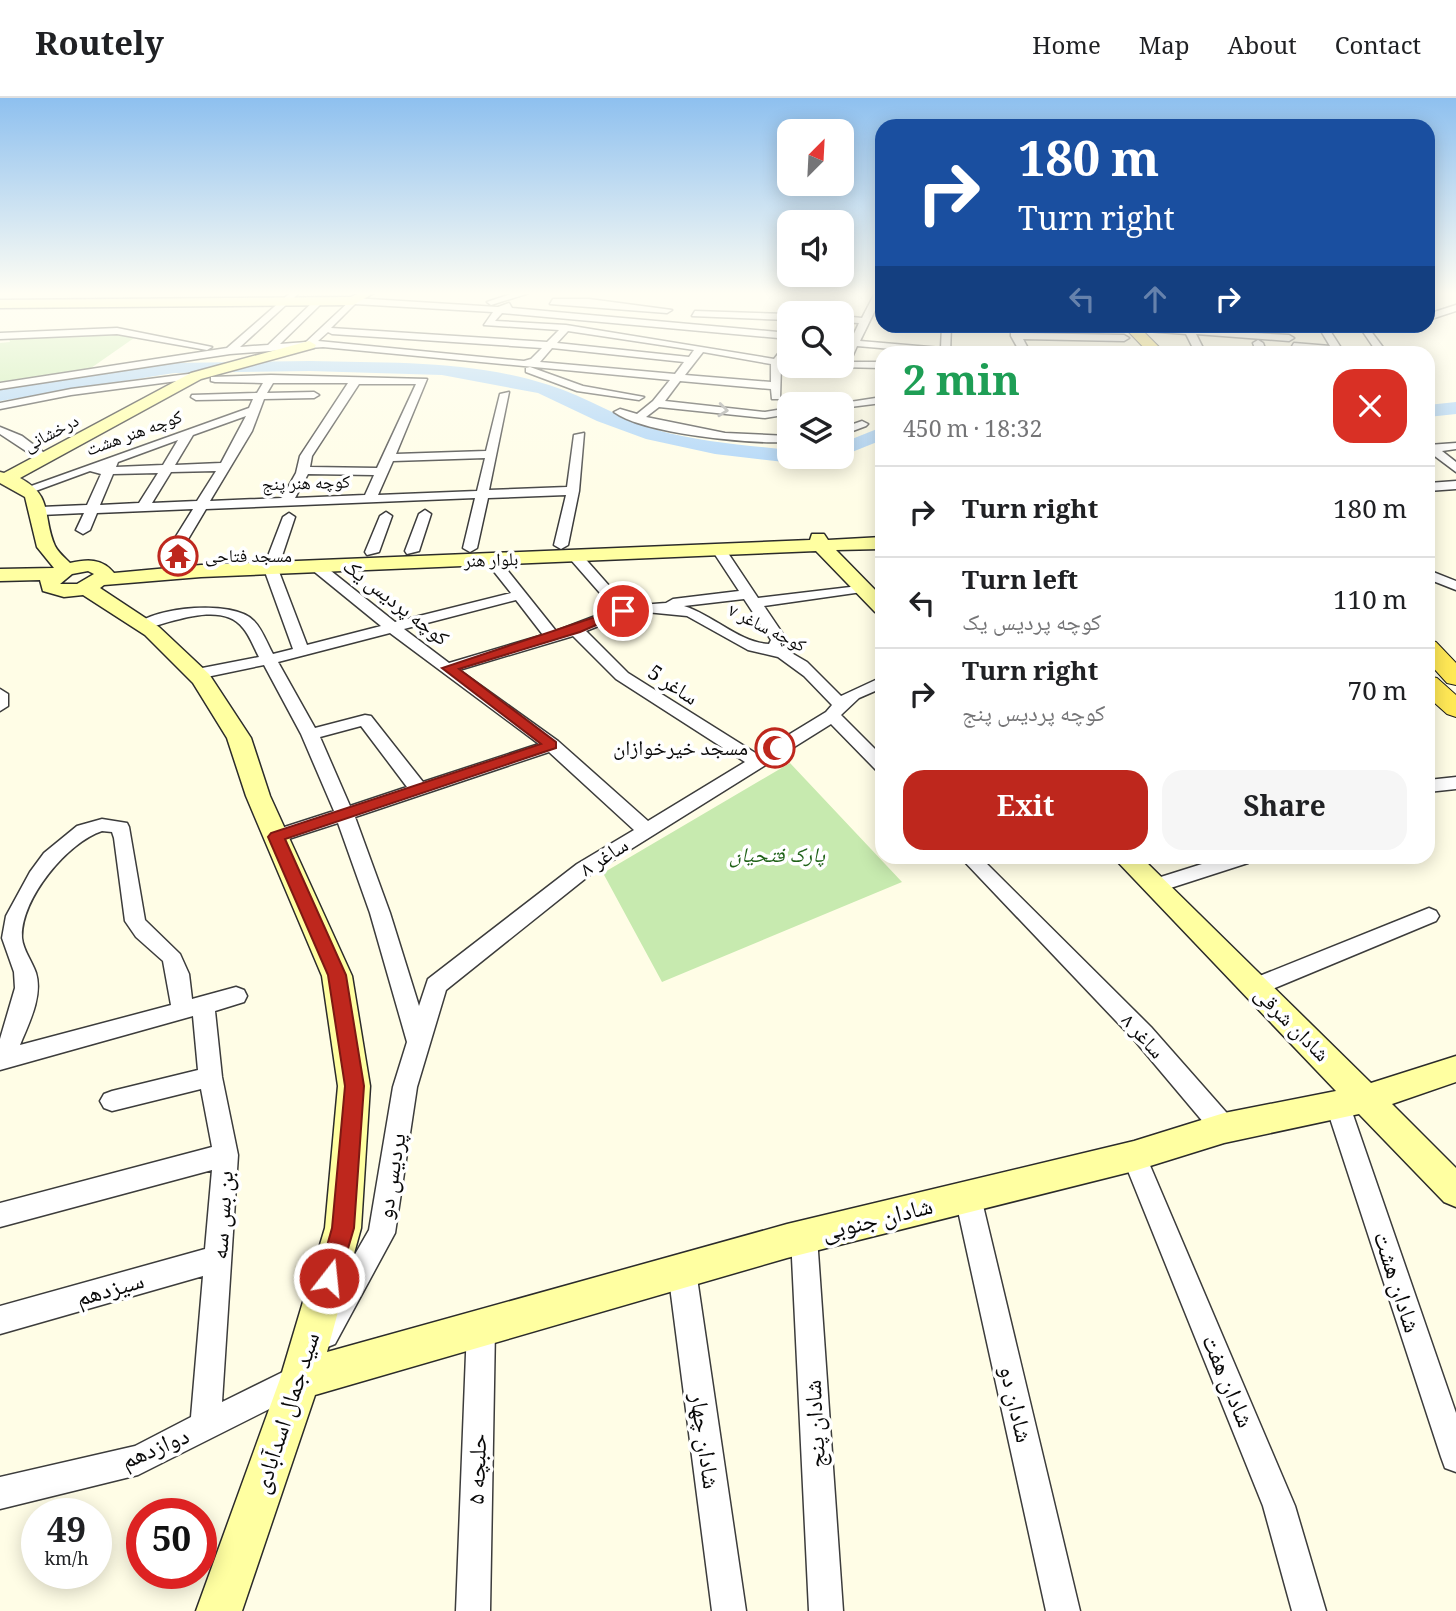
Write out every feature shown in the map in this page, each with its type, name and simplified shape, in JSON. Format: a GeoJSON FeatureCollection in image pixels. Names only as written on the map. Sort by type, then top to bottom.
{"type":"FeatureCollection","features":[{"type":"Feature","properties":{"kind":"main road","name":"درخشانی"},"geometry":{"type":"LineString","coordinates":[[207,375],[237,364]]}},
{"type":"Feature","properties":{"kind":"main road"},"geometry":{"type":"LineString","coordinates":[[0,573],[23,564],[45,547],[41,511],[35,498],[3,478]]}},
{"type":"Feature","properties":{"kind":"main road","name":"بلوار هنر"},"geometry":{"type":"LineString","coordinates":[[77,578],[180,561],[273,562],[372,552],[470,548],[568,551],[819,540],[875,532]]}},
{"type":"Feature","properties":{"kind":"main road"},"geometry":{"type":"LineString","coordinates":[[819,540],[875,601]]}},
{"type":"Feature","properties":{"kind":"main road","name":"سید جمال اسدآبادی"},"geometry":{"type":"LineString","coordinates":[[45,547],[77,578],[143,625],[197,674],[239,738],[276,837],[337,975],[354,1086],[343,1228],[300,1379],[219,1611]]}},
{"type":"Feature","properties":{"kind":"main road"},"geometry":{"type":"LineString","coordinates":[[0,573],[77,578]]}},
{"type":"Feature","properties":{"kind":"main road"},"geometry":{"type":"LineString","coordinates":[[0,588],[77,578]]}},
{"type":"Feature","properties":{"kind":"main road"},"geometry":{"type":"LineString","coordinates":[[1435,655],[1456,678]]}},
{"type":"Feature","properties":{"kind":"main road"},"geometry":{"type":"LineString","coordinates":[[1435,690],[1456,709]]}},
{"type":"Feature","properties":{"kind":"main road","name":"شادان شرقی"},"geometry":{"type":"LineString","coordinates":[[1133,864],[1255,987],[1352,1103],[1456,1191]]}},
{"type":"Feature","properties":{"kind":"street"},"geometry":{"type":"LineString","coordinates":[[0,386],[142,364]]}},
{"type":"Feature","properties":{"kind":"street"},"geometry":{"type":"LineString","coordinates":[[523,364],[775,386]]}},
{"type":"Feature","properties":{"kind":"street"},"geometry":{"type":"LineString","coordinates":[[528,364],[534,373],[581,389],[639,397]]}},
{"type":"Feature","properties":{"kind":"street"},"geometry":{"type":"LineString","coordinates":[[638,418],[657,403],[689,364]]}},
{"type":"Feature","properties":{"kind":"street"},"geometry":{"type":"LineString","coordinates":[[774,440],[777,412],[776,364]]}},
{"type":"Feature","properties":{"kind":"street"},"geometry":{"type":"LineString","coordinates":[[854,365],[875,365]]}},
{"type":"Feature","properties":{"kind":"street"},"geometry":{"type":"LineString","coordinates":[[0,406],[71,392],[207,375],[423,381],[370,498]]}},
{"type":"Feature","properties":{"kind":"street","name":"درخشانی"},"geometry":{"type":"LineString","coordinates":[[3,478],[207,375]]}},
{"type":"Feature","properties":{"kind":"street"},"geometry":{"type":"LineString","coordinates":[[180,561],[177,546],[246,431],[253,410],[271,378]]}},
{"type":"Feature","properties":{"kind":"street"},"geometry":{"type":"LineString","coordinates":[[286,502],[303,470],[306,456],[358,378]]}},
{"type":"Feature","properties":{"kind":"street"},"geometry":{"type":"LineString","coordinates":[[470,548],[505,394]]}},
{"type":"Feature","properties":{"kind":"street"},"geometry":{"type":"LineString","coordinates":[[196,397],[314,396]]}},
{"type":"Feature","properties":{"kind":"street"},"geometry":{"type":"LineString","coordinates":[[854,404],[875,401]]}},
{"type":"Feature","properties":{"kind":"street"},"geometry":{"type":"LineString","coordinates":[[657,403],[765,415],[777,412]]}},
{"type":"Feature","properties":{"kind":"street","name":"کوچه هنر هشت"},"geometry":{"type":"LineString","coordinates":[[26,490],[77,472],[111,465],[189,432],[253,410]]}},
{"type":"Feature","properties":{"kind":"street"},"geometry":{"type":"LineString","coordinates":[[621,412],[724,436],[777,440]]}},
{"type":"Feature","properties":{"kind":"street"},"geometry":{"type":"LineString","coordinates":[[854,427],[862,424]]}},
{"type":"Feature","properties":{"kind":"street"},"geometry":{"type":"LineString","coordinates":[[0,430],[18,438],[45,458]]}},
{"type":"Feature","properties":{"kind":"street"},"geometry":{"type":"LineString","coordinates":[[143,508],[189,432]]}},
{"type":"Feature","properties":{"kind":"street"},"geometry":{"type":"LineString","coordinates":[[580,435],[568,551],[623,611]]}},
{"type":"Feature","properties":{"kind":"street"},"geometry":{"type":"LineString","coordinates":[[1435,448],[1456,446]]}},
{"type":"Feature","properties":{"kind":"street"},"geometry":{"type":"LineString","coordinates":[[1435,452],[1456,468]]}},
{"type":"Feature","properties":{"kind":"street"},"geometry":{"type":"LineString","coordinates":[[388,458],[491,454]]}},
{"type":"Feature","properties":{"kind":"street"},"geometry":{"type":"LineString","coordinates":[[83,530],[111,465]]}},
{"type":"Feature","properties":{"kind":"street","name":"کوچه هنر هشت"},"geometry":{"type":"LineString","coordinates":[[111,465],[166,469],[224,467]]}},
{"type":"Feature","properties":{"kind":"street"},"geometry":{"type":"LineString","coordinates":[[303,470],[382,472]]}},
{"type":"Feature","properties":{"kind":"street"},"geometry":{"type":"LineString","coordinates":[[1435,486],[1456,485]]}},
{"type":"Feature","properties":{"kind":"street","name":"کوچه هنر پنج"},"geometry":{"type":"LineString","coordinates":[[41,511],[573,491]]}},
{"type":"Feature","properties":{"kind":"street"},"geometry":{"type":"LineString","coordinates":[[412,551],[425,514]]}},
{"type":"Feature","properties":{"kind":"street"},"geometry":{"type":"LineString","coordinates":[[372,552],[386,516]]}},
{"type":"Feature","properties":{"kind":"street"},"geometry":{"type":"LineString","coordinates":[[289,517],[273,562],[302,651]]}},
{"type":"Feature","properties":{"kind":"street","name":"بلوار هنر"},"geometry":{"type":"LineString","coordinates":[[77,578],[273,562],[316,566],[491,559],[568,551],[719,550],[819,540],[875,543]]}},
{"type":"Feature","properties":{"kind":"street"},"geometry":{"type":"LineString","coordinates":[[719,550],[779,640],[774,650]]}},
{"type":"Feature","properties":{"kind":"street"},"geometry":{"type":"LineString","coordinates":[[491,559],[552,636]]}},
{"type":"Feature","properties":{"kind":"street","name":"کوچه پردیس یک"},"geometry":{"type":"LineString","coordinates":[[316,566],[551,745],[646,831]]}},
{"type":"Feature","properties":{"kind":"street"},"geometry":{"type":"LineString","coordinates":[[1435,577],[1456,586]]}},
{"type":"Feature","properties":{"kind":"street"},"geometry":{"type":"LineString","coordinates":[[658,605],[862,588]]}},
{"type":"Feature","properties":{"kind":"street"},"geometry":{"type":"LineString","coordinates":[[197,674],[267,660],[520,596]]}},
{"type":"Feature","properties":{"kind":"street","name":"کوچه ساغر ۷"},"geometry":{"type":"LineString","coordinates":[[449,668],[576,630],[623,611],[658,605],[681,608],[710,621],[756,649],[774,650],[809,672],[836,710]]}},
{"type":"Feature","properties":{"kind":"street"},"geometry":{"type":"LineString","coordinates":[[143,625],[199,611],[233,614],[248,624],[310,734],[345,816],[380,913],[417,1038]]}},
{"type":"Feature","properties":{"kind":"street","name":"ساغر 5"},"geometry":{"type":"LineString","coordinates":[[576,630],[622,676],[757,762]]}},
{"type":"Feature","properties":{"kind":"street","name":"ساغر ٨"},"geometry":{"type":"LineString","coordinates":[[417,1038],[436,985],[584,869],[757,762],[836,710],[859,691],[875,685]]}},
{"type":"Feature","properties":{"kind":"street"},"geometry":{"type":"LineString","coordinates":[[0,694],[0,706]]}},
{"type":"Feature","properties":{"kind":"street"},"geometry":{"type":"LineString","coordinates":[[836,710],[875,757]]}},
{"type":"Feature","properties":{"kind":"street"},"geometry":{"type":"LineString","coordinates":[[310,734],[365,720],[419,791]]}},
{"type":"Feature","properties":{"kind":"street"},"geometry":{"type":"LineString","coordinates":[[276,837],[551,745]]}},
{"type":"Feature","properties":{"kind":"street"},"geometry":{"type":"LineString","coordinates":[[1435,785],[1456,783]]}},
{"type":"Feature","properties":{"kind":"street","name":"بن بس سه"},"geometry":{"type":"LineString","coordinates":[[1,1060],[23,1007],[26,981],[12,934],[41,870],[60,847],[94,826],[110,823],[120,827],[131,877],[132,913],[139,929],[170,953],[180,975],[192,1008],[226,1155],[205,1427]]}},
{"type":"Feature","properties":{"kind":"street","name":"ساغر ٨"},"geometry":{"type":"LineString","coordinates":[[976,864],[1143,1034],[1224,1128]]}},
{"type":"Feature","properties":{"kind":"street"},"geometry":{"type":"LineString","coordinates":[[1155,886],[1223,864]]}},
{"type":"Feature","properties":{"kind":"street"},"geometry":{"type":"LineString","coordinates":[[1255,987],[1429,916]]}},
{"type":"Feature","properties":{"kind":"street"},"geometry":{"type":"LineString","coordinates":[[1,1060],[236,996]]}},
{"type":"Feature","properties":{"kind":"street","name":"پردیس دو"},"geometry":{"type":"LineString","coordinates":[[300,1379],[382,1233],[405,1087],[417,1038]]}},
{"type":"Feature","properties":{"kind":"street","name":"شادان جنوبی"},"geometry":{"type":"LineString","coordinates":[[300,1379],[804,1237],[1134,1156],[1224,1128],[1352,1103],[1456,1069]]}},
{"type":"Feature","properties":{"kind":"street"},"geometry":{"type":"LineString","coordinates":[[112,1101],[209,1077]]}},
{"type":"Feature","properties":{"kind":"street","name":"شادان هشت"},"geometry":{"type":"LineString","coordinates":[[1352,1103],[1453,1440]]}},
{"type":"Feature","properties":{"kind":"street"},"geometry":{"type":"LineString","coordinates":[[0,1215],[226,1155]]}},
{"type":"Feature","properties":{"kind":"street","name":"شادان هفت"},"geometry":{"type":"LineString","coordinates":[[1134,1156],[1279,1506],[1309,1611]]}},
{"type":"Feature","properties":{"kind":"street","name":"شادان دو"},"geometry":{"type":"LineString","coordinates":[[968,1197],[1063,1611]]}},
{"type":"Feature","properties":{"kind":"street","name":"شادان پنج"},"geometry":{"type":"LineString","coordinates":[[804,1237],[826,1611]]}},
{"type":"Feature","properties":{"kind":"street","name":"سیزدهم"},"geometry":{"type":"LineString","coordinates":[[0,1320],[219,1258]]}},
{"type":"Feature","properties":{"kind":"street","name":"شادان چهار"},"geometry":{"type":"LineString","coordinates":[[681,1271],[729,1611]]}},
{"type":"Feature","properties":{"kind":"street","name":"حلبچه ۵"},"geometry":{"type":"LineString","coordinates":[[473,1611],[481,1328]]}},
{"type":"Feature","properties":{"kind":"street","name":"دوازدهم"},"geometry":{"type":"LineString","coordinates":[[0,1493],[138,1460],[300,1379]]}},
{"type":"Feature","properties":{"kind":"green space"},"geometry":{"type":"Polygon","coordinates":[[[0,364],[97,364],[91,368],[0,382],[0,364]]]}},
{"type":"Feature","properties":{"kind":"green space","name":"پارک فتحیان"},"geometry":{"type":"Polygon","coordinates":[[[790,763],[875,853],[875,864],[885,864],[902,882],[662,982],[603,873],[790,763]]]}},
{"type":"Feature","properties":{"kind":"waterway"},"geometry":{"type":"LineString","coordinates":[[0,395],[174,368],[310,366],[442,370],[499,378],[544,389],[604,417],[653,435],[715,448],[777,455]]}},
{"type":"Feature","properties":{"kind":"waterway"},"geometry":{"type":"LineString","coordinates":[[1435,410],[1456,408]]}},
{"type":"Feature","properties":{"kind":"waterway"},"geometry":{"type":"LineString","coordinates":[[854,445],[875,436]]}},
{"type":"Feature","properties":{"kind":"place","name":"مسجد فتاحی"},"geometry":{"type":"Point","coordinates":[178,556]}},
{"type":"Feature","properties":{"kind":"place","name":"مسجد خیرخوازان"},"geometry":{"type":"Point","coordinates":[775,748]}},
{"type":"Feature","properties":{"kind":"route"},"geometry":{"type":"LineString","coordinates":[[329,1278],[343,1228],[354,1086],[337,975],[276,837],[551,745],[449,668],[576,630],[623,611]]}}]}
